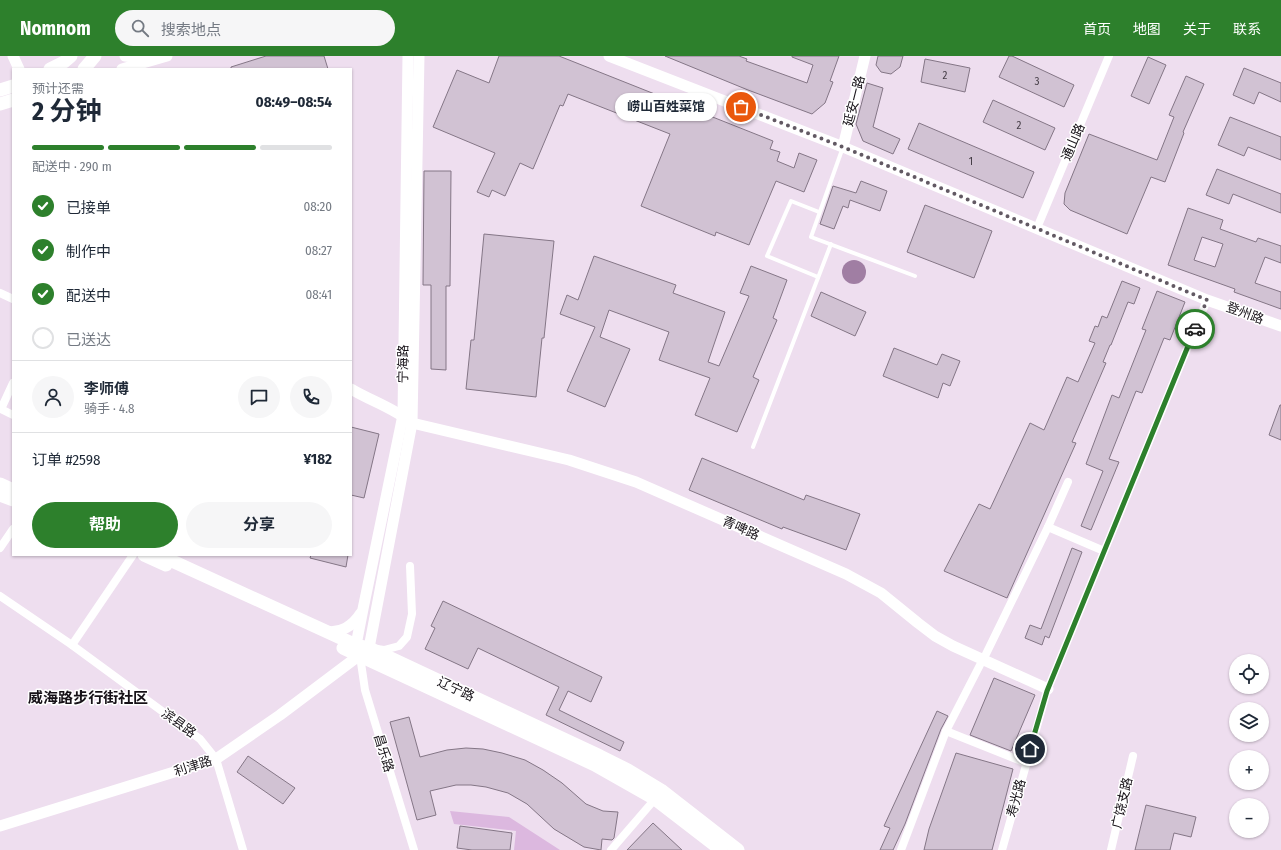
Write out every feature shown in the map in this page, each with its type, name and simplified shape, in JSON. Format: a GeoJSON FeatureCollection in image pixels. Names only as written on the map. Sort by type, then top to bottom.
{"type":"FeatureCollection","features":[{"type":"Feature","properties":{"kind":"main road"},"geometry":{"type":"LineString","coordinates":[[52,68],[64,62],[71,56]]}},
{"type":"Feature","properties":{"kind":"main road"},"geometry":{"type":"LineString","coordinates":[[85,68],[95,56]]}},
{"type":"Feature","properties":{"kind":"main road"},"geometry":{"type":"LineString","coordinates":[[0,90],[12,86]]}},
{"type":"Feature","properties":{"kind":"main road"},"geometry":{"type":"LineString","coordinates":[[0,104],[12,100]]}},
{"type":"Feature","properties":{"kind":"main road"},"geometry":{"type":"LineString","coordinates":[[0,484],[10,495]]}},
{"type":"Feature","properties":{"kind":"main road","name":"辽宁路"},"geometry":{"type":"LineString","coordinates":[[146,556],[593,752],[628,770],[673,798],[738,850]]}},
{"type":"Feature","properties":{"kind":"main road","name":"辽宁路"},"geometry":{"type":"LineString","coordinates":[[161,556],[322,630],[595,765],[655,799],[721,850]]}},
{"type":"Feature","properties":{"kind":"street"},"geometry":{"type":"LineString","coordinates":[[13,56],[19,68]]}},
{"type":"Feature","properties":{"kind":"street"},"geometry":{"type":"LineString","coordinates":[[125,56],[146,59],[164,57]]}},
{"type":"Feature","properties":{"kind":"street","name":"宁海路"},"geometry":{"type":"LineString","coordinates":[[361,650],[363,609],[402,415],[408,56]]}},
{"type":"Feature","properties":{"kind":"street","name":"宁海路"},"geometry":{"type":"LineString","coordinates":[[361,650],[412,423],[420,56]]}},
{"type":"Feature","properties":{"kind":"street","name":"登州路"},"geometry":{"type":"LineString","coordinates":[[609,56],[843,147],[1207,300],[1281,326]]}},
{"type":"Feature","properties":{"kind":"street","name":"延安一路"},"geometry":{"type":"LineString","coordinates":[[843,147],[865,56]]}},
{"type":"Feature","properties":{"kind":"street","name":"通山路"},"geometry":{"type":"LineString","coordinates":[[1038,228],[1110,56]]}},
{"type":"Feature","properties":{"kind":"street"},"geometry":{"type":"LineString","coordinates":[[126,68],[164,57]]}},
{"type":"Feature","properties":{"kind":"street"},"geometry":{"type":"LineString","coordinates":[[0,293],[12,299]]}},
{"type":"Feature","properties":{"kind":"street","name":"寿光路"},"geometry":{"type":"LineString","coordinates":[[1002,850],[1048,689],[1207,300]]}},
{"type":"Feature","properties":{"kind":"street"},"geometry":{"type":"LineString","coordinates":[[12,385],[1,409],[12,414]]}},
{"type":"Feature","properties":{"kind":"street"},"geometry":{"type":"LineString","coordinates":[[352,390],[402,415],[412,423]]}},
{"type":"Feature","properties":{"kind":"street","name":"青啤路"},"geometry":{"type":"LineString","coordinates":[[412,423],[569,460],[636,482],[846,574],[881,593],[918,623],[953,646],[1048,689]]}},
{"type":"Feature","properties":{"kind":"street"},"geometry":{"type":"LineString","coordinates":[[986,654],[1048,527],[1068,482]]}},
{"type":"Feature","properties":{"kind":"street"},"geometry":{"type":"LineString","coordinates":[[1048,527],[1104,551]]}},
{"type":"Feature","properties":{"kind":"street"},"geometry":{"type":"LineString","coordinates":[[0,548],[12,530]]}},
{"type":"Feature","properties":{"kind":"street"},"geometry":{"type":"LineString","coordinates":[[72,645],[132,556]]}},
{"type":"Feature","properties":{"kind":"street"},"geometry":{"type":"LineString","coordinates":[[361,650],[384,650],[399,646],[407,637],[412,614],[410,566]]}},
{"type":"Feature","properties":{"kind":"street","name":"滨县路"},"geometry":{"type":"LineString","coordinates":[[0,596],[72,645],[200,739],[216,760],[243,850]]}},
{"type":"Feature","properties":{"kind":"street"},"geometry":{"type":"LineString","coordinates":[[322,630],[332,632],[349,627],[356,620],[363,609]]}},
{"type":"Feature","properties":{"kind":"street","name":"利津路"},"geometry":{"type":"LineString","coordinates":[[0,826],[216,760],[280,715],[361,650]]}},
{"type":"Feature","properties":{"kind":"street","name":"昌乐路"},"geometry":{"type":"LineString","coordinates":[[361,650],[365,690],[414,850]]}},
{"type":"Feature","properties":{"kind":"street"},"geometry":{"type":"LineString","coordinates":[[901,850],[946,732],[980,665]]}},
{"type":"Feature","properties":{"kind":"street"},"geometry":{"type":"LineString","coordinates":[[946,732],[1026,763]]}},
{"type":"Feature","properties":{"kind":"street","name":"广饶支路"},"geometry":{"type":"LineString","coordinates":[[1111,850],[1133,756]]}},
{"type":"Feature","properties":{"kind":"street"},"geometry":{"type":"LineString","coordinates":[[611,850],[655,799]]}},
{"type":"Feature","properties":{"kind":"lane"},"geometry":{"type":"LineString","coordinates":[[843,147],[810,237],[915,276]]}},
{"type":"Feature","properties":{"kind":"lane"},"geometry":{"type":"LineString","coordinates":[[818,277],[767,256],[791,201],[819,212]]}},
{"type":"Feature","properties":{"kind":"lane"},"geometry":{"type":"LineString","coordinates":[[753,447],[831,244]]}},
{"type":"Feature","properties":{"kind":"shaded area"},"geometry":{"type":"Polygon","coordinates":[[[854,260],[863,263],[866,272],[863,281],[854,284],[845,281],[842,272],[845,263],[854,260]]]}},
{"type":"Feature","properties":{"kind":"shaded area"},"geometry":{"type":"Polygon","coordinates":[[[450,811],[509,817],[560,850],[514,850],[516,831],[454,824],[450,811]]]}},
{"type":"Feature","properties":{"kind":"building"},"geometry":{"type":"Polygon","coordinates":[[[266,56],[324,56],[328,68],[231,68],[266,56]]]}},
{"type":"Feature","properties":{"kind":"building"},"geometry":{"type":"Polygon","coordinates":[[[499,56],[559,56],[773,141],[770,149],[780,152],[777,161],[794,168],[799,153],[817,160],[804,192],[776,181],[749,245],[716,232],[715,236],[641,206],[670,134],[568,94],[563,106],[560,105],[533,169],[520,163],[505,196],[492,190],[489,197],[477,192],[495,153],[433,127],[457,70],[489,83],[499,56]]]}},
{"type":"Feature","properties":{"kind":"building"},"geometry":{"type":"Polygon","coordinates":[[[665,56],[739,56],[747,59],[746,61],[807,83],[813,65],[792,56],[839,56],[830,81],[833,82],[825,103],[812,114],[665,56]]]}},
{"type":"Feature","properties":{"kind":"building"},"geometry":{"type":"Polygon","coordinates":[[[878,56],[903,56],[900,67],[891,74],[881,72],[876,65],[878,56]]]}},
{"type":"Feature","properties":{"kind":"building"},"geometry":{"type":"Polygon","coordinates":[[[1009,56],[1012,56],[1074,85],[1064,107],[999,77],[1009,56]]]}},
{"type":"Feature","properties":{"kind":"building"},"geometry":{"type":"Polygon","coordinates":[[[1148,57],[1166,65],[1149,104],[1131,96],[1148,57]]]}},
{"type":"Feature","properties":{"kind":"building"},"geometry":{"type":"Polygon","coordinates":[[[925,59],[970,68],[965,92],[921,82],[925,59]]]}},
{"type":"Feature","properties":{"kind":"building"},"geometry":{"type":"Polygon","coordinates":[[[1244,68],[1281,83],[1281,102],[1259,92],[1254,104],[1233,95],[1244,68]]]}},
{"type":"Feature","properties":{"kind":"building"},"geometry":{"type":"Polygon","coordinates":[[[1186,76],[1204,84],[1183,132],[1184,133],[1165,182],[1151,177],[1127,234],[1070,210],[1064,204],[1065,193],[1089,134],[1157,160],[1174,117],[1169,115],[1186,76]]]}},
{"type":"Feature","properties":{"kind":"building"},"geometry":{"type":"Polygon","coordinates":[[[867,83],[883,88],[873,127],[900,139],[893,154],[863,141],[856,124],[867,83]]]}},
{"type":"Feature","properties":{"kind":"building"},"geometry":{"type":"Polygon","coordinates":[[[993,100],[1055,128],[1045,150],[983,122],[993,100]]]}},
{"type":"Feature","properties":{"kind":"building"},"geometry":{"type":"Polygon","coordinates":[[[1230,117],[1281,137],[1281,160],[1248,147],[1244,156],[1218,145],[1230,117]]]}},
{"type":"Feature","properties":{"kind":"building"},"geometry":{"type":"Polygon","coordinates":[[[919,123],[1034,172],[1023,198],[908,149],[919,123]]]}},
{"type":"Feature","properties":{"kind":"building"},"geometry":{"type":"Polygon","coordinates":[[[1217,169],[1281,194],[1281,213],[1233,194],[1229,204],[1206,195],[1217,169]]]}},
{"type":"Feature","properties":{"kind":"building"},"geometry":{"type":"Polygon","coordinates":[[[424,171],[451,171],[450,286],[446,286],[446,370],[431,369],[431,285],[423,285],[424,171]]]}},
{"type":"Feature","properties":{"kind":"building"},"geometry":{"type":"Polygon","coordinates":[[[861,181],[887,191],[880,211],[850,200],[848,208],[843,206],[834,229],[820,224],[833,186],[856,193],[861,181]]]}},
{"type":"Feature","properties":{"kind":"building"},"geometry":{"type":"Polygon","coordinates":[[[925,205],[992,231],[974,278],[907,252],[925,205]]]}},
{"type":"Feature","properties":{"kind":"building"},"geometry":{"type":"Polygon","coordinates":[[[1188,208],[1223,220],[1220,229],[1256,242],[1258,238],[1281,246],[1281,263],[1265,257],[1255,283],[1281,292],[1281,309],[1234,292],[1235,289],[1168,265],[1188,208]],[[1202,237],[1194,260],[1215,267],[1223,244],[1202,237]]]}},
{"type":"Feature","properties":{"kind":"building"},"geometry":{"type":"Polygon","coordinates":[[[484,234],[554,241],[536,397],[466,389],[471,340],[474,340],[484,234]]]}},
{"type":"Feature","properties":{"kind":"building"},"geometry":{"type":"Polygon","coordinates":[[[594,256],[676,285],[673,293],[725,312],[708,362],[719,366],[749,296],[740,293],[751,266],[787,280],[773,318],[777,320],[753,377],[759,380],[737,432],[695,415],[710,378],[659,360],[669,332],[609,310],[600,337],[630,349],[605,407],[567,391],[595,327],[560,314],[567,295],[578,300],[594,256]]]}},
{"type":"Feature","properties":{"kind":"building"},"geometry":{"type":"Polygon","coordinates":[[[1122,281],[1140,288],[1134,304],[1128,302],[1103,362],[1106,363],[1072,442],[1076,443],[1007,598],[944,571],[979,504],[990,509],[1030,423],[1044,430],[1067,377],[1078,382],[1095,343],[1089,341],[1095,326],[1098,327],[1102,316],[1107,318],[1122,281]]]}},
{"type":"Feature","properties":{"kind":"building"},"geometry":{"type":"Polygon","coordinates":[[[1157,291],[1185,302],[1170,340],[1164,338],[1142,393],[1136,391],[1109,459],[1119,462],[1091,530],[1081,526],[1103,471],[1086,464],[1112,395],[1119,398],[1146,330],[1142,329],[1157,291]]]}},
{"type":"Feature","properties":{"kind":"building"},"geometry":{"type":"Polygon","coordinates":[[[821,292],[866,312],[855,336],[811,316],[821,292]]]}},
{"type":"Feature","properties":{"kind":"building"},"geometry":{"type":"Polygon","coordinates":[[[894,348],[937,365],[942,354],[960,361],[950,386],[943,383],[938,398],[883,376],[894,348]]]}},
{"type":"Feature","properties":{"kind":"building"},"geometry":{"type":"Polygon","coordinates":[[[1281,405],[1281,440],[1269,435],[1281,405]]]}},
{"type":"Feature","properties":{"kind":"building"},"geometry":{"type":"Polygon","coordinates":[[[352,427],[379,434],[364,498],[352,495],[352,427]]]}},
{"type":"Feature","properties":{"kind":"building"},"geometry":{"type":"Polygon","coordinates":[[[702,458],[804,500],[806,495],[860,514],[846,550],[783,527],[782,529],[689,490],[702,458]]]}},
{"type":"Feature","properties":{"kind":"building"},"geometry":{"type":"Polygon","coordinates":[[[1072,548],[1082,552],[1049,638],[1045,636],[1042,645],[1025,638],[1030,625],[1041,629],[1072,548]]]}},
{"type":"Feature","properties":{"kind":"building"},"geometry":{"type":"Polygon","coordinates":[[[311,556],[348,556],[346,567],[310,558],[311,556]]]}},
{"type":"Feature","properties":{"kind":"building"},"geometry":{"type":"Polygon","coordinates":[[[443,601],[602,677],[591,702],[568,691],[559,710],[624,742],[620,751],[546,715],[559,687],[478,648],[468,669],[425,649],[435,628],[431,626],[443,601]]]}},
{"type":"Feature","properties":{"kind":"building"},"geometry":{"type":"Polygon","coordinates":[[[994,678],[1035,695],[1011,751],[970,735],[994,678]]]}},
{"type":"Feature","properties":{"kind":"building"},"geometry":{"type":"Polygon","coordinates":[[[937,711],[948,716],[941,729],[905,824],[893,850],[880,850],[890,828],[884,826],[937,711]]]}},
{"type":"Feature","properties":{"kind":"building"},"geometry":{"type":"Polygon","coordinates":[[[409,717],[420,757],[447,750],[466,748],[483,749],[525,760],[562,783],[586,804],[603,811],[618,812],[614,838],[612,840],[602,839],[601,850],[584,847],[554,829],[527,804],[508,793],[486,787],[471,785],[456,785],[430,791],[436,815],[417,820],[390,722],[409,717]]]}},
{"type":"Feature","properties":{"kind":"building"},"geometry":{"type":"Polygon","coordinates":[[[956,753],[1013,769],[992,850],[924,850],[929,829],[956,753]]]}},
{"type":"Feature","properties":{"kind":"building"},"geometry":{"type":"Polygon","coordinates":[[[248,756],[295,788],[283,804],[237,772],[248,756]]]}},
{"type":"Feature","properties":{"kind":"building"},"geometry":{"type":"Polygon","coordinates":[[[1146,805],[1196,817],[1191,837],[1174,833],[1170,850],[1135,850],[1146,805]]]}},
{"type":"Feature","properties":{"kind":"building"},"geometry":{"type":"Polygon","coordinates":[[[653,823],[682,850],[627,850],[653,823]]]}},
{"type":"Feature","properties":{"kind":"building"},"geometry":{"type":"Polygon","coordinates":[[[460,826],[512,833],[510,850],[472,850],[457,848],[460,826]]]}},
{"type":"Feature","properties":{"kind":"way so far"},"geometry":{"type":"LineString","coordinates":[[741,107],[843,147],[1207,300],[1195,329]]}},
{"type":"Feature","properties":{"kind":"place","name":"崂山百姓菜馆"},"geometry":{"type":"Point","coordinates":[741,107]}},
{"type":"Feature","properties":{"kind":"district","name":"威海路步行街社区"},"geometry":{"type":"Point","coordinates":[88,698]}},
{"type":"Feature","properties":{"kind":"route"},"geometry":{"type":"LineString","coordinates":[[1030,749],[1047,691],[1195,329]]}}]}
